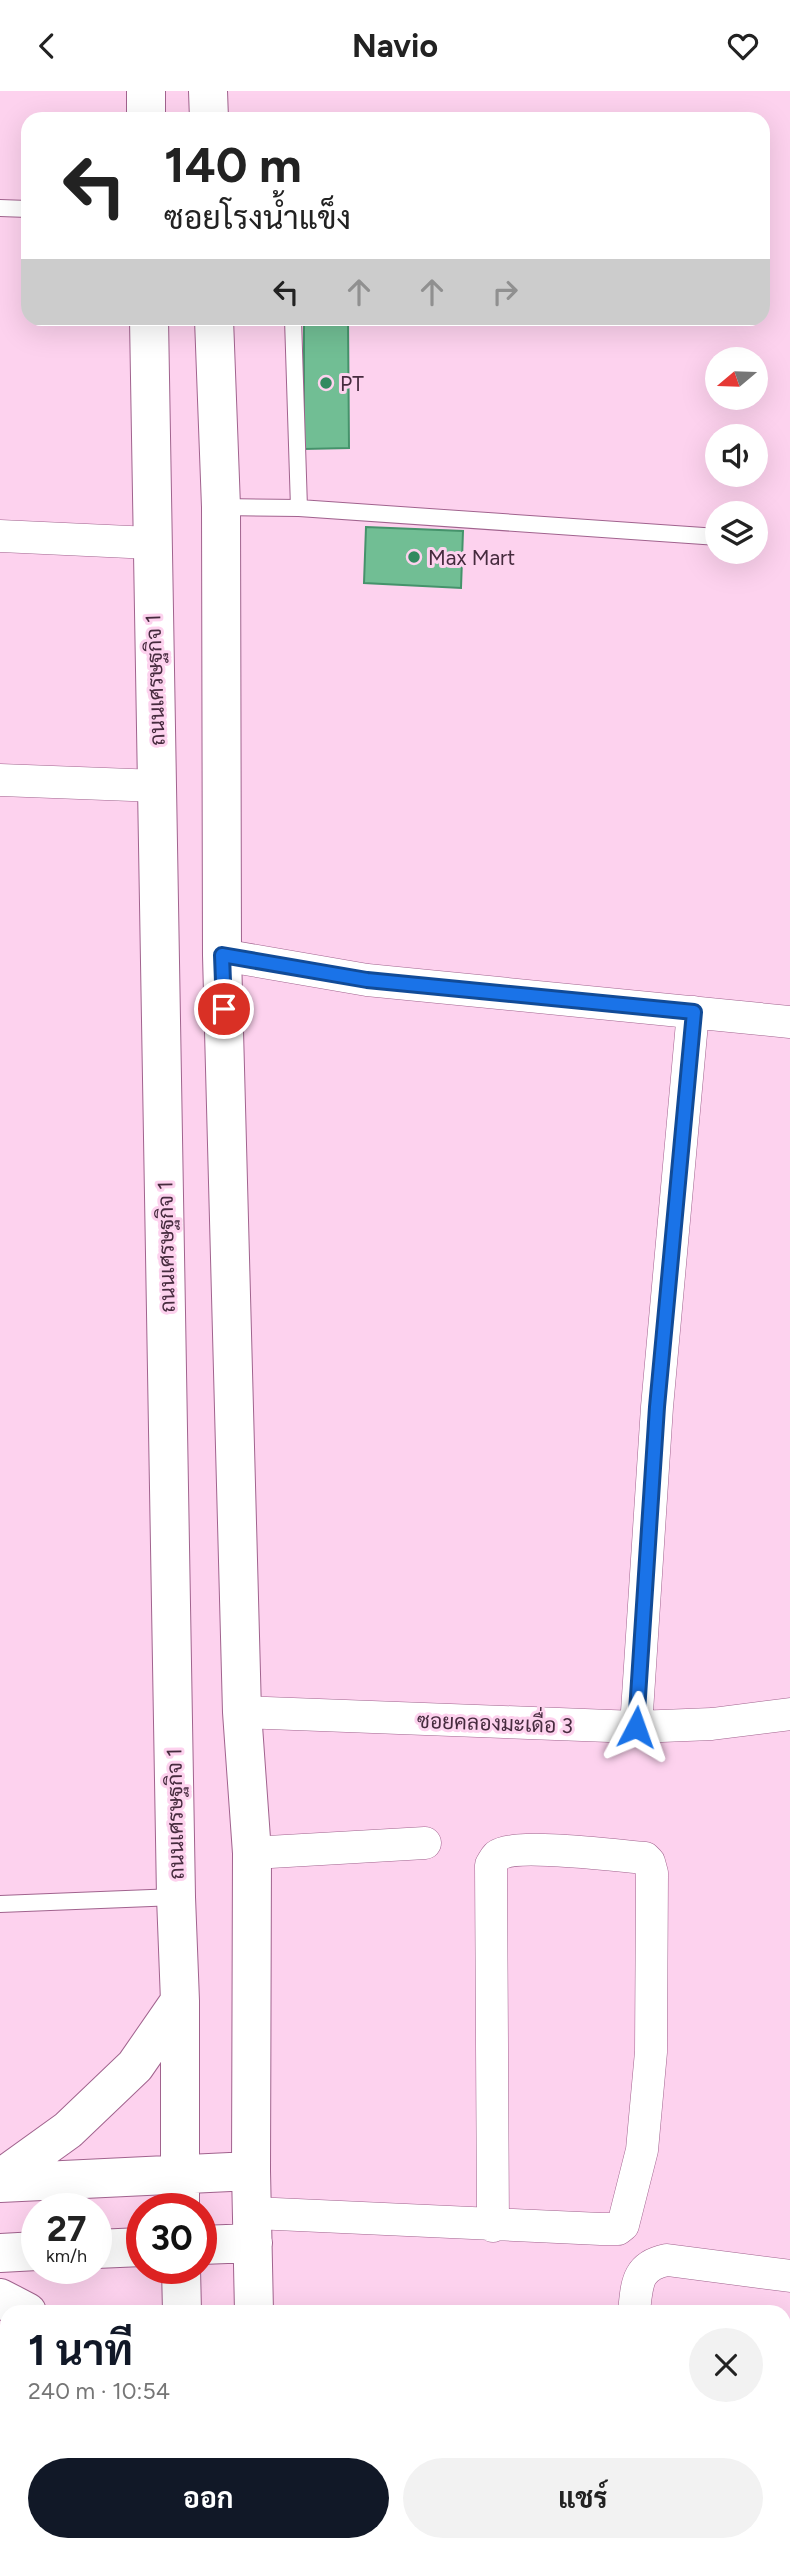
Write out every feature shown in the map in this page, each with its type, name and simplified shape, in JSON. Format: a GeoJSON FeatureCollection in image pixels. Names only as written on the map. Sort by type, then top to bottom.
{"type":"FeatureCollection","features":[{"type":"Feature","properties":{"kind":"main road"},"geometry":{"type":"LineString","coordinates":[[146,91],[146,112]]}},
{"type":"Feature","properties":{"kind":"main road"},"geometry":{"type":"LineString","coordinates":[[208,91],[209,112]]}},
{"type":"Feature","properties":{"kind":"main road","name":"ถนนเศรษฐกิจ 1"},"geometry":{"type":"LineString","coordinates":[[149,326],[180,2001],[180,2192]]}},
{"type":"Feature","properties":{"kind":"main road"},"geometry":{"type":"LineString","coordinates":[[214,326],[220,507],[222,955],[242,1712],[252,1853],[251,2171],[254,2305]]}},
{"type":"Feature","properties":{"kind":"main road"},"geometry":{"type":"LineString","coordinates":[[0,2181],[68,2130],[135,2066],[180,2001]]}},
{"type":"Feature","properties":{"kind":"main road"},"geometry":{"type":"LineString","coordinates":[[0,2181],[180,2192],[251,2171]]}},
{"type":"Feature","properties":{"kind":"main road"},"geometry":{"type":"LineString","coordinates":[[217,2240],[253,2228]]}},
{"type":"Feature","properties":{"kind":"main road"},"geometry":{"type":"LineString","coordinates":[[0,2253],[21,2252]]}},
{"type":"Feature","properties":{"kind":"main road"},"geometry":{"type":"LineString","coordinates":[[181,2284],[182,2305]]}},
{"type":"Feature","properties":{"kind":"street"},"geometry":{"type":"LineString","coordinates":[[0,536],[152,543]]}},
{"type":"Feature","properties":{"kind":"street"},"geometry":{"type":"LineString","coordinates":[[0,780],[159,786]]}},
{"type":"Feature","properties":{"kind":"street"},"geometry":{"type":"LineString","coordinates":[[222,955],[367,980],[790,1022]]}},
{"type":"Feature","properties":{"kind":"street"},"geometry":{"type":"LineString","coordinates":[[636,1727],[657,1407],[694,1012]]}},
{"type":"Feature","properties":{"kind":"street","name":"ซอยคลองมะเดื่อ 3"},"geometry":{"type":"LineString","coordinates":[[242,1712],[636,1727],[712,1724],[790,1714]]}},
{"type":"Feature","properties":{"kind":"street"},"geometry":{"type":"LineString","coordinates":[[252,1853],[425,1843]]}},
{"type":"Feature","properties":{"kind":"street"},"geometry":{"type":"LineString","coordinates":[[253,2228],[493,2226],[618,2229],[623,2225],[628,2215],[642,2150],[650,2052],[652,1873],[645,1858],[540,1850],[508,1852],[497,1856],[491,1865],[493,2226]]}},
{"type":"Feature","properties":{"kind":"street"},"geometry":{"type":"LineString","coordinates":[[635,2305],[638,2279],[648,2267],[667,2260],[790,2276]]}},
{"type":"Feature","properties":{"kind":"lane"},"geometry":{"type":"LineString","coordinates":[[0,208],[21,209]]}},
{"type":"Feature","properties":{"kind":"lane"},"geometry":{"type":"LineString","coordinates":[[293,326],[299,508]]}},
{"type":"Feature","properties":{"kind":"lane"},"geometry":{"type":"LineString","coordinates":[[220,507],[299,508],[705,536]]}},
{"type":"Feature","properties":{"kind":"lane"},"geometry":{"type":"LineString","coordinates":[[0,1904],[176,1897]]}},
{"type":"Feature","properties":{"kind":"building","name":"PT"},"geometry":{"type":"Polygon","coordinates":[[[304,326],[348,326],[349,448],[304,449],[304,326]]]}},
{"type":"Feature","properties":{"kind":"building","name":"Max Mart"},"geometry":{"type":"Polygon","coordinates":[[[366,527],[463,531],[461,588],[364,583],[366,527]]]}},
{"type":"Feature","properties":{"kind":"place","name":"PT"},"geometry":{"type":"Point","coordinates":[326,383]}},
{"type":"Feature","properties":{"kind":"place","name":"Max Mart"},"geometry":{"type":"Point","coordinates":[414,557]}},
{"type":"Feature","properties":{"kind":"route"},"geometry":{"type":"LineString","coordinates":[[224,1009],[222,955],[367,980],[694,1012],[657,1407],[636,1727]]}}]}
